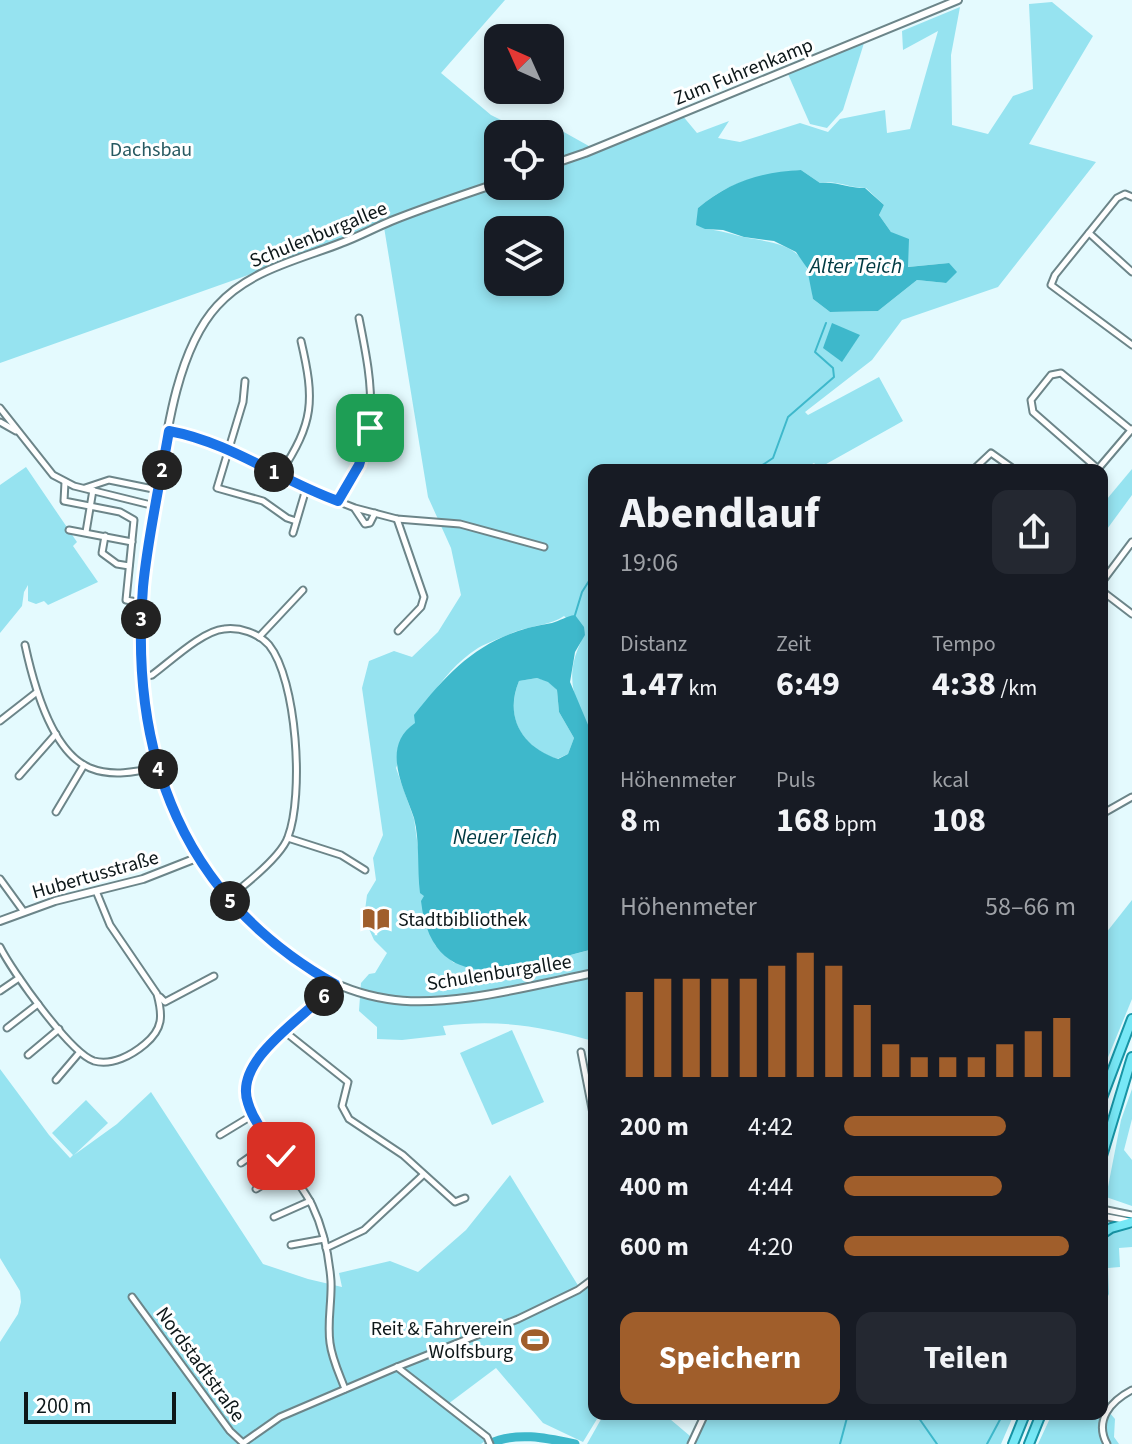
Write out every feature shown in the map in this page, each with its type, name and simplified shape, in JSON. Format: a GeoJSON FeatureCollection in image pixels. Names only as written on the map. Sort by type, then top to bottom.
{"type":"FeatureCollection","features":[{"type":"Feature","properties":{"kind":"main road"},"geometry":{"type":"LineString","coordinates":[[1108,1081],[1132,1019]]}},
{"type":"Feature","properties":{"kind":"main road"},"geometry":{"type":"LineString","coordinates":[[1108,1136],[1132,1057]]}},
{"type":"Feature","properties":{"kind":"main road"},"geometry":{"type":"LineString","coordinates":[[1108,1230],[1132,1222]]}},
{"type":"Feature","properties":{"kind":"main road"},"geometry":{"type":"LineString","coordinates":[[1013,1444],[1023,1420]]}},
{"type":"Feature","properties":{"kind":"main road"},"geometry":{"type":"LineString","coordinates":[[1029,1444],[1040,1420]]}},
{"type":"Feature","properties":{"kind":"street","name":"Zum Fuhrenkamp"},"geometry":{"type":"LineString","coordinates":[[564,160],[944,2],[958,0]]}},
{"type":"Feature","properties":{"kind":"street","name":"Schulenburgallee"},"geometry":{"type":"LineString","coordinates":[[484,188],[270,269],[230,293],[207,319],[190,348],[178,387],[155,506],[142,603],[145,713],[158,767],[179,823],[199,857],[228,898],[277,948],[335,984],[392,1000],[449,1000],[588,974]]}},
{"type":"Feature","properties":{"kind":"street"},"geometry":{"type":"LineString","coordinates":[[1132,197],[1125,194],[1117,198],[1055,275],[1051,285],[1132,345]]}},
{"type":"Feature","properties":{"kind":"street"},"geometry":{"type":"LineString","coordinates":[[1089,233],[1132,272]]}},
{"type":"Feature","properties":{"kind":"street"},"geometry":{"type":"LineString","coordinates":[[338,501],[359,465],[370,428],[369,368],[359,318]]}},
{"type":"Feature","properties":{"kind":"street"},"geometry":{"type":"LineString","coordinates":[[280,474],[302,438],[308,420],[311,391],[301,341]]}},
{"type":"Feature","properties":{"kind":"street"},"geometry":{"type":"LineString","coordinates":[[1090,464],[1033,412],[1031,400],[1051,375],[1061,373],[1076,383],[1131,429],[1102,464]]}},
{"type":"Feature","properties":{"kind":"street"},"geometry":{"type":"LineString","coordinates":[[245,381],[243,402],[217,488],[263,501],[296,521]]}},
{"type":"Feature","properties":{"kind":"street"},"geometry":{"type":"LineString","coordinates":[[0,408],[53,475],[84,489],[155,506]]}},
{"type":"Feature","properties":{"kind":"street"},"geometry":{"type":"LineString","coordinates":[[0,422],[20,434]]}},
{"type":"Feature","properties":{"kind":"street"},"geometry":{"type":"LineString","coordinates":[[169,431],[226,451],[306,489],[355,508],[397,519],[460,524],[544,547]]}},
{"type":"Feature","properties":{"kind":"street"},"geometry":{"type":"LineString","coordinates":[[979,464],[991,453],[1007,464]]}},
{"type":"Feature","properties":{"kind":"street"},"geometry":{"type":"LineString","coordinates":[[84,489],[109,480],[158,490]]}},
{"type":"Feature","properties":{"kind":"street"},"geometry":{"type":"LineString","coordinates":[[65,482],[64,501],[120,512],[134,520],[126,600],[142,603]]}},
{"type":"Feature","properties":{"kind":"street"},"geometry":{"type":"LineString","coordinates":[[293,533],[306,489]]}},
{"type":"Feature","properties":{"kind":"street"},"geometry":{"type":"LineString","coordinates":[[86,532],[93,490]]}},
{"type":"Feature","properties":{"kind":"street"},"geometry":{"type":"LineString","coordinates":[[355,508],[365,524],[370,523],[375,513]]}},
{"type":"Feature","properties":{"kind":"street"},"geometry":{"type":"LineString","coordinates":[[397,519],[424,597],[421,607],[398,631]]}},
{"type":"Feature","properties":{"kind":"street"},"geometry":{"type":"LineString","coordinates":[[69,530],[132,542]]}},
{"type":"Feature","properties":{"kind":"street"},"geometry":{"type":"LineString","coordinates":[[105,536],[102,553],[117,564],[129,566]]}},
{"type":"Feature","properties":{"kind":"street"},"geometry":{"type":"LineString","coordinates":[[1108,575],[1129,551],[1132,542]]}},
{"type":"Feature","properties":{"kind":"street"},"geometry":{"type":"LineString","coordinates":[[259,637],[303,590]]}},
{"type":"Feature","properties":{"kind":"street"},"geometry":{"type":"LineString","coordinates":[[1108,596],[1132,614]]}},
{"type":"Feature","properties":{"kind":"street"},"geometry":{"type":"LineString","coordinates":[[142,677],[152,675],[218,630],[239,629],[259,637],[270,646],[281,670],[297,753],[295,804],[288,838],[271,859],[228,898]]}},
{"type":"Feature","properties":{"kind":"street"},"geometry":{"type":"LineString","coordinates":[[25,645],[37,692],[56,734],[84,765],[126,773],[158,767]]}},
{"type":"Feature","properties":{"kind":"street"},"geometry":{"type":"LineString","coordinates":[[0,721],[37,692]]}},
{"type":"Feature","properties":{"kind":"street"},"geometry":{"type":"LineString","coordinates":[[19,776],[56,734]]}},
{"type":"Feature","properties":{"kind":"street"},"geometry":{"type":"LineString","coordinates":[[56,812],[84,765]]}},
{"type":"Feature","properties":{"kind":"street"},"geometry":{"type":"LineString","coordinates":[[1108,811],[1132,797]]}},
{"type":"Feature","properties":{"kind":"street"},"geometry":{"type":"LineString","coordinates":[[288,838],[341,855],[365,870]]}},
{"type":"Feature","properties":{"kind":"street","name":"Hubertusstraße"},"geometry":{"type":"LineString","coordinates":[[0,921],[143,879],[199,857]]}},
{"type":"Feature","properties":{"kind":"street"},"geometry":{"type":"LineString","coordinates":[[0,879],[24,912]]}},
{"type":"Feature","properties":{"kind":"street"},"geometry":{"type":"LineString","coordinates":[[96,891],[110,925],[165,1002],[214,976]]}},
{"type":"Feature","properties":{"kind":"street"},"geometry":{"type":"LineString","coordinates":[[0,947],[38,1004],[79,1053],[89,1059],[106,1062],[129,1055],[144,1045],[161,1025],[162,1009],[157,994]]}},
{"type":"Feature","properties":{"kind":"street"},"geometry":{"type":"LineString","coordinates":[[0,991],[19,978]]}},
{"type":"Feature","properties":{"kind":"street"},"geometry":{"type":"LineString","coordinates":[[335,984],[284,1031],[249,1072],[245,1096],[253,1115],[310,1201],[324,1239],[331,1282],[329,1340],[345,1389]]}},
{"type":"Feature","properties":{"kind":"street"},"geometry":{"type":"LineString","coordinates":[[7,1028],[38,1004]]}},
{"type":"Feature","properties":{"kind":"street"},"geometry":{"type":"LineString","coordinates":[[28,1055],[59,1029]]}},
{"type":"Feature","properties":{"kind":"street"},"geometry":{"type":"LineString","coordinates":[[284,1031],[348,1082],[342,1106],[349,1119],[403,1155],[455,1202],[465,1198]]}},
{"type":"Feature","properties":{"kind":"street"},"geometry":{"type":"LineString","coordinates":[[1121,1044],[1123,1057],[1132,1057]]}},
{"type":"Feature","properties":{"kind":"street"},"geometry":{"type":"LineString","coordinates":[[581,1052],[588,1088]]}},
{"type":"Feature","properties":{"kind":"street"},"geometry":{"type":"LineString","coordinates":[[56,1080],[79,1053]]}},
{"type":"Feature","properties":{"kind":"street"},"geometry":{"type":"LineString","coordinates":[[220,1135],[253,1115]]}},
{"type":"Feature","properties":{"kind":"street"},"geometry":{"type":"LineString","coordinates":[[241,1163],[271,1142]]}},
{"type":"Feature","properties":{"kind":"street"},"geometry":{"type":"LineString","coordinates":[[256,1189],[289,1169]]}},
{"type":"Feature","properties":{"kind":"street"},"geometry":{"type":"LineString","coordinates":[[326,1248],[364,1230],[423,1175]]}},
{"type":"Feature","properties":{"kind":"street"},"geometry":{"type":"LineString","coordinates":[[274,1217],[310,1201]]}},
{"type":"Feature","properties":{"kind":"street"},"geometry":{"type":"LineString","coordinates":[[1108,1210],[1132,1215]]}},
{"type":"Feature","properties":{"kind":"street"},"geometry":{"type":"LineString","coordinates":[[1108,1217],[1132,1222]]}},
{"type":"Feature","properties":{"kind":"street"},"geometry":{"type":"LineString","coordinates":[[291,1245],[324,1239]]}},
{"type":"Feature","properties":{"kind":"street","name":"Nordstadtstraße"},"geometry":{"type":"LineString","coordinates":[[132,1297],[238,1441],[248,1441],[266,1424],[518,1319],[588,1282]]}},
{"type":"Feature","properties":{"kind":"street"},"geometry":{"type":"LineString","coordinates":[[397,1367],[488,1441]]}},
{"type":"Feature","properties":{"kind":"street"},"geometry":{"type":"LineString","coordinates":[[1108,1411],[1115,1401],[1132,1390]]}},
{"type":"Feature","properties":{"kind":"street"},"geometry":{"type":"LineString","coordinates":[[691,1444],[702,1420]]}},
{"type":"Feature","properties":{"kind":"street"},"geometry":{"type":"LineString","coordinates":[[1103,1420],[1102,1430],[1107,1444]]}},
{"type":"Feature","properties":{"kind":"green space","name":"Dachsbau"},"geometry":{"type":"Polygon","coordinates":[[[0,0],[505,0],[441,73],[501,120],[484,120],[484,200],[564,200],[564,132],[596,150],[682,115],[697,133],[729,121],[718,138],[740,142],[800,123],[828,132],[840,119],[885,110],[887,133],[910,129],[938,31],[903,50],[902,31],[960,7],[951,55],[952,125],[988,134],[1013,96],[1033,89],[1029,4],[1052,2],[1093,36],[1029,144],[1096,162],[998,287],[902,320],[872,360],[805,412],[808,415],[879,377],[903,421],[826,464],[588,464],[588,727],[576,699],[572,675],[585,634],[564,616],[478,648],[438,686],[419,718],[396,768],[414,819],[435,945],[454,963],[543,962],[588,951],[588,1040],[537,1028],[482,1023],[443,1026],[446,1035],[402,1040],[377,1039],[377,1027],[359,1011],[361,983],[369,974],[375,973],[387,953],[374,940],[364,918],[367,895],[376,880],[373,858],[383,835],[362,688],[369,661],[394,651],[412,657],[438,632],[461,595],[451,548],[428,497],[384,227],[0,363],[0,0]],[[801,170],[759,177],[722,191],[698,208],[705,229],[776,244],[796,253],[807,270],[813,299],[830,312],[878,311],[917,280],[946,283],[949,263],[907,267],[891,232],[879,215],[884,205],[866,188],[820,183],[801,170]]]}},
{"type":"Feature","properties":{"kind":"green space"},"geometry":{"type":"Polygon","coordinates":[[[864,43],[843,110],[827,128],[810,124],[788,74],[864,43]]]}},
{"type":"Feature","properties":{"kind":"green space"},"geometry":{"type":"Polygon","coordinates":[[[26,467],[77,542],[73,546],[98,582],[48,605],[44,601],[36,604],[28,601],[28,585],[22,606],[0,633],[0,485],[26,467]]]}},
{"type":"Feature","properties":{"kind":"green space"},"geometry":{"type":"Polygon","coordinates":[[[1132,469],[1132,495],[1108,528],[1108,498],[1132,469]]]}},
{"type":"Feature","properties":{"kind":"green space"},"geometry":{"type":"Polygon","coordinates":[[[537,678],[548,681],[557,690],[559,712],[574,738],[568,754],[557,759],[534,747],[515,719],[515,694],[519,681],[537,678]]]}},
{"type":"Feature","properties":{"kind":"green space"},"geometry":{"type":"Polygon","coordinates":[[[1132,900],[1132,999],[1108,1057],[1108,930],[1132,900]]]}},
{"type":"Feature","properties":{"kind":"green space"},"geometry":{"type":"Polygon","coordinates":[[[512,1030],[544,1102],[492,1125],[460,1053],[512,1030]]]}},
{"type":"Feature","properties":{"kind":"green space"},"geometry":{"type":"Polygon","coordinates":[[[0,1069],[70,1158],[73,1155],[52,1133],[86,1100],[108,1123],[74,1155],[117,1124],[151,1092],[263,1264],[342,1287],[339,1273],[390,1261],[418,1272],[466,1230],[510,1175],[579,1287],[559,1298],[559,1302],[588,1285],[588,1420],[596,1420],[583,1442],[543,1423],[496,1368],[444,1407],[485,1441],[481,1444],[0,1444],[0,1342],[18,1314],[21,1302],[20,1291],[0,1258],[0,1069]]]}},
{"type":"Feature","properties":{"kind":"green space"},"geometry":{"type":"Polygon","coordinates":[[[1132,1089],[1132,1119],[1124,1150],[1132,1160],[1132,1206],[1108,1198],[1121,1120],[1132,1089]]]}},
{"type":"Feature","properties":{"kind":"green space"},"geometry":{"type":"Polygon","coordinates":[[[1123,1228],[1132,1229],[1132,1247],[1119,1248],[1120,1267],[1108,1268],[1108,1235],[1123,1228]]]}},
{"type":"Feature","properties":{"kind":"green space"},"geometry":{"type":"Polygon","coordinates":[[[1108,1411],[1115,1419],[1114,1437],[1119,1444],[1038,1444],[1049,1420],[1108,1420],[1108,1411]]]}},
{"type":"Feature","properties":{"kind":"green space"},"geometry":{"type":"Polygon","coordinates":[[[601,1420],[671,1420],[696,1441],[705,1420],[1011,1420],[1001,1444],[587,1444],[601,1420]]]}},
{"type":"Feature","properties":{"kind":"water","name":"Alter Teich"},"geometry":{"type":"Polygon","coordinates":[[[801,170],[820,183],[865,188],[884,205],[879,215],[891,232],[909,239],[908,267],[949,263],[957,272],[946,283],[917,280],[878,311],[830,312],[813,299],[807,268],[796,252],[774,241],[696,225],[698,208],[722,191],[759,176],[801,170]]]}},
{"type":"Feature","properties":{"kind":"water"},"geometry":{"type":"Polygon","coordinates":[[[832,323],[860,335],[842,362],[823,348],[832,323]]]}},
{"type":"Feature","properties":{"kind":"water","name":"Neuer Teich"},"geometry":{"type":"Polygon","coordinates":[[[575,615],[584,627],[585,635],[575,652],[570,682],[588,725],[588,951],[513,968],[486,970],[463,966],[444,955],[429,934],[421,901],[424,896],[420,893],[416,827],[398,768],[399,744],[404,733],[415,723],[414,715],[458,666],[490,643],[509,634],[575,615]],[[537,678],[519,681],[514,707],[519,729],[526,739],[545,754],[558,759],[568,754],[574,738],[559,712],[557,690],[537,678]]]}},
{"type":"Feature","properties":{"kind":"waterway"},"geometry":{"type":"LineString","coordinates":[[764,464],[773,458],[788,417],[834,377],[833,368],[815,352],[826,323]]}},
{"type":"Feature","properties":{"kind":"waterway"},"geometry":{"type":"LineString","coordinates":[[575,615],[588,582]]}},
{"type":"Feature","properties":{"kind":"waterway"},"geometry":{"type":"LineString","coordinates":[[840,1444],[846,1420]]}},
{"type":"Feature","properties":{"kind":"waterway"},"geometry":{"type":"LineString","coordinates":[[920,1420],[937,1444]]}},
{"type":"Feature","properties":{"kind":"waterway"},"geometry":{"type":"LineString","coordinates":[[987,1444],[1000,1420]]}},
{"type":"Feature","properties":{"kind":"waterway"},"geometry":{"type":"LineString","coordinates":[[489,1444],[521,1437],[575,1444]]}},
{"type":"Feature","properties":{"kind":"place","name":"Stadtbibliothek"},"geometry":{"type":"Point","coordinates":[376,919]}},
{"type":"Feature","properties":{"kind":"place","name":"Reit & Fahrverein Wolfsburg"},"geometry":{"type":"Point","coordinates":[535,1340]}},
{"type":"Feature","properties":{"kind":"route"},"geometry":{"type":"LineString","coordinates":[[281,1156],[248,1106],[245,1096],[249,1072],[284,1031],[335,984],[277,948],[255,928],[228,898],[179,823],[158,767],[145,713],[141,647],[143,585],[169,431],[248,458],[306,489],[338,501],[359,465],[370,428]]}}]}
